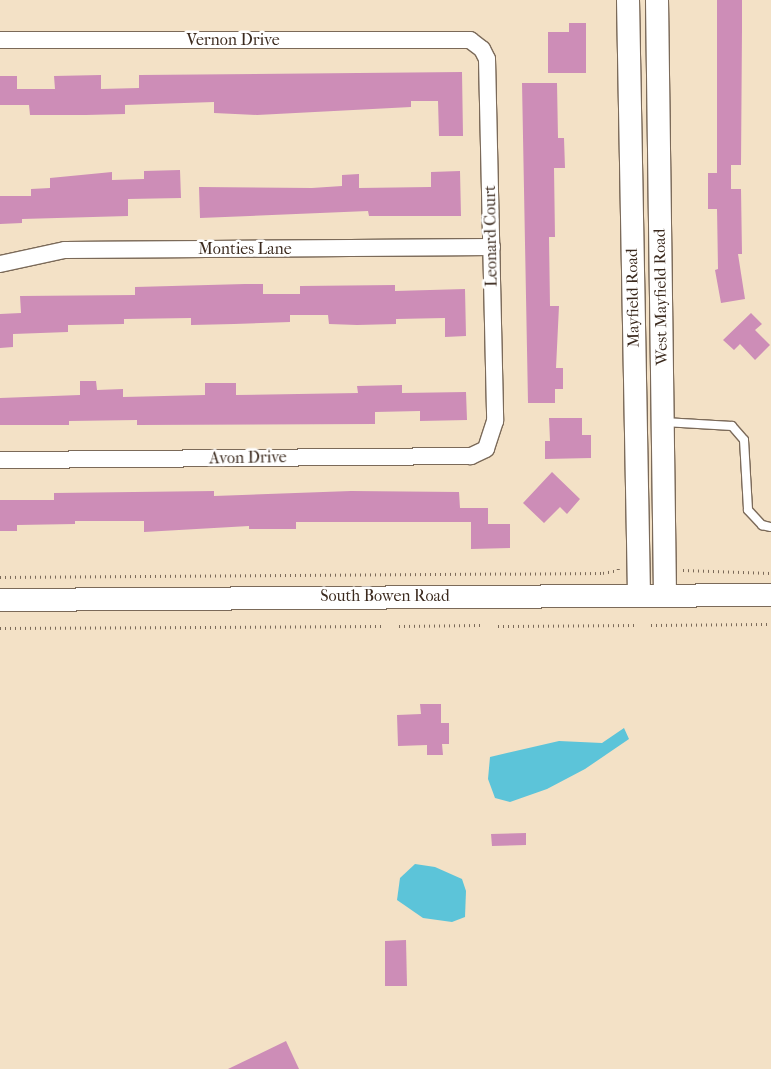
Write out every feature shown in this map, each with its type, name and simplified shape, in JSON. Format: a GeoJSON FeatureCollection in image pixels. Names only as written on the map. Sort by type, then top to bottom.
{"type":"FeatureCollection","features":[{"type":"Feature","properties":{"kind":"main road","name":"Mayfield Road"},"geometry":{"type":"LineString","coordinates":[[628,0],[638,596]]}},
{"type":"Feature","properties":{"kind":"main road","name":"West Mayfield Road"},"geometry":{"type":"LineString","coordinates":[[657,0],[665,595]]}},
{"type":"Feature","properties":{"kind":"main road","name":"South Bowen Road"},"geometry":{"type":"LineString","coordinates":[[0,600],[771,595]]}},
{"type":"Feature","properties":{"kind":"street","name":"Vernon Drive"},"geometry":{"type":"LineString","coordinates":[[0,40],[466,39]]}},
{"type":"Feature","properties":{"kind":"street","name":"Leonard Court"},"geometry":{"type":"LineString","coordinates":[[466,39],[482,49],[487,60],[495,421],[490,443]]}},
{"type":"Feature","properties":{"kind":"street","name":"Monties Lane"},"geometry":{"type":"LineString","coordinates":[[0,264],[65,250],[492,247]]}},
{"type":"Feature","properties":{"kind":"street","name":"Avon Drive"},"geometry":{"type":"LineString","coordinates":[[0,460],[471,456],[480,454],[490,443]]}},
{"type":"Feature","properties":{"kind":"lane"},"geometry":{"type":"LineString","coordinates":[[662,422],[732,426],[744,440],[748,510],[762,525],[771,527]]}},
{"type":"Feature","properties":{"kind":"path"},"geometry":{"type":"LineString","coordinates":[[0,577],[593,573],[618,570]]}},
{"type":"Feature","properties":{"kind":"path"},"geometry":{"type":"LineString","coordinates":[[684,570],[771,573]]}},
{"type":"Feature","properties":{"kind":"path"},"geometry":{"type":"LineString","coordinates":[[651,625],[771,624]]}},
{"type":"Feature","properties":{"kind":"path"},"geometry":{"type":"LineString","coordinates":[[400,626],[480,625]]}},
{"type":"Feature","properties":{"kind":"path"},"geometry":{"type":"LineString","coordinates":[[498,626],[635,625]]}},
{"type":"Feature","properties":{"kind":"path"},"geometry":{"type":"LineString","coordinates":[[0,628],[382,626]]}},
{"type":"Feature","properties":{"kind":"water"},"geometry":{"type":"Polygon","coordinates":[[[624,728],[629,739],[585,769],[547,789],[510,802],[495,798],[488,779],[490,757],[559,741],[602,743],[624,728]]]}},
{"type":"Feature","properties":{"kind":"water"},"geometry":{"type":"Polygon","coordinates":[[[415,864],[435,867],[462,879],[466,891],[465,917],[452,922],[423,918],[397,900],[400,878],[415,864]]]}},
{"type":"Feature","properties":{"kind":"building"},"geometry":{"type":"Polygon","coordinates":[[[717,0],[742,0],[741,165],[731,165],[731,189],[741,189],[742,254],[738,254],[745,299],[721,303],[715,270],[718,269],[717,209],[708,209],[708,173],[717,173],[717,0]]]}},
{"type":"Feature","properties":{"kind":"building"},"geometry":{"type":"Polygon","coordinates":[[[569,23],[586,23],[586,73],[548,73],[548,32],[569,32],[569,23]]]}},
{"type":"Feature","properties":{"kind":"building"},"geometry":{"type":"Polygon","coordinates":[[[462,72],[463,136],[439,136],[438,101],[411,101],[411,107],[257,115],[214,113],[214,102],[125,105],[125,114],[86,115],[30,115],[29,105],[0,105],[0,76],[17,76],[17,89],[55,89],[54,76],[101,75],[101,89],[139,88],[139,75],[462,72]]]}},
{"type":"Feature","properties":{"kind":"building"},"geometry":{"type":"Polygon","coordinates":[[[522,83],[557,83],[558,138],[564,138],[565,168],[554,168],[555,237],[549,237],[550,306],[559,306],[556,368],[563,368],[563,389],[555,389],[555,403],[528,403],[522,83]]]}},
{"type":"Feature","properties":{"kind":"building"},"geometry":{"type":"Polygon","coordinates":[[[180,170],[181,198],[128,199],[128,216],[22,219],[22,223],[0,224],[0,196],[31,196],[31,189],[50,188],[50,178],[112,172],[112,180],[144,179],[144,171],[180,170]]]}},
{"type":"Feature","properties":{"kind":"building"},"geometry":{"type":"Polygon","coordinates":[[[460,171],[461,216],[369,216],[368,211],[200,218],[199,187],[312,188],[342,186],[342,175],[359,174],[359,188],[431,187],[431,172],[460,171]]]}},
{"type":"Feature","properties":{"kind":"building"},"geometry":{"type":"Polygon","coordinates":[[[263,284],[263,294],[300,294],[300,286],[395,285],[395,291],[465,289],[466,336],[445,337],[445,318],[396,319],[396,324],[357,325],[329,324],[328,315],[290,315],[290,322],[191,325],[191,318],[124,319],[124,324],[68,325],[68,332],[13,334],[13,347],[0,348],[0,314],[21,313],[20,296],[135,295],[135,287],[263,284]]]}},
{"type":"Feature","properties":{"kind":"building"},"geometry":{"type":"Polygon","coordinates":[[[751,313],[762,324],[755,330],[770,345],[755,360],[740,344],[734,350],[723,340],[751,313]]]}},
{"type":"Feature","properties":{"kind":"building"},"geometry":{"type":"Polygon","coordinates":[[[80,381],[96,381],[97,390],[123,389],[123,397],[205,395],[205,383],[236,383],[236,395],[358,393],[357,386],[402,385],[402,393],[466,392],[467,420],[420,421],[420,411],[375,412],[375,424],[137,425],[137,420],[69,421],[69,425],[0,425],[0,398],[80,395],[80,381]]]}},
{"type":"Feature","properties":{"kind":"building"},"geometry":{"type":"Polygon","coordinates":[[[549,418],[582,418],[582,435],[591,435],[591,458],[545,459],[545,441],[550,441],[549,418]]]}},
{"type":"Feature","properties":{"kind":"building"},"geometry":{"type":"Polygon","coordinates":[[[552,472],[580,499],[567,514],[560,507],[544,523],[523,503],[552,472]]]}},
{"type":"Feature","properties":{"kind":"building"},"geometry":{"type":"Polygon","coordinates":[[[214,491],[214,496],[351,491],[459,492],[460,508],[488,508],[488,524],[510,524],[510,548],[471,549],[471,522],[296,522],[296,529],[249,529],[249,526],[144,532],[144,521],[75,521],[75,524],[17,525],[17,531],[0,531],[0,500],[54,500],[54,493],[214,491]]]}},
{"type":"Feature","properties":{"kind":"building"},"geometry":{"type":"Polygon","coordinates":[[[420,704],[441,704],[441,723],[449,723],[449,744],[442,744],[443,755],[427,755],[427,745],[398,746],[397,715],[421,714],[420,704]]]}},
{"type":"Feature","properties":{"kind":"building"},"geometry":{"type":"Polygon","coordinates":[[[526,833],[526,845],[492,846],[491,834],[526,833]]]}},
{"type":"Feature","properties":{"kind":"building"},"geometry":{"type":"Polygon","coordinates":[[[406,940],[407,986],[385,986],[385,941],[406,940]]]}},
{"type":"Feature","properties":{"kind":"building"},"geometry":{"type":"Polygon","coordinates":[[[286,1041],[299,1069],[228,1069],[286,1041]]]}}]}
